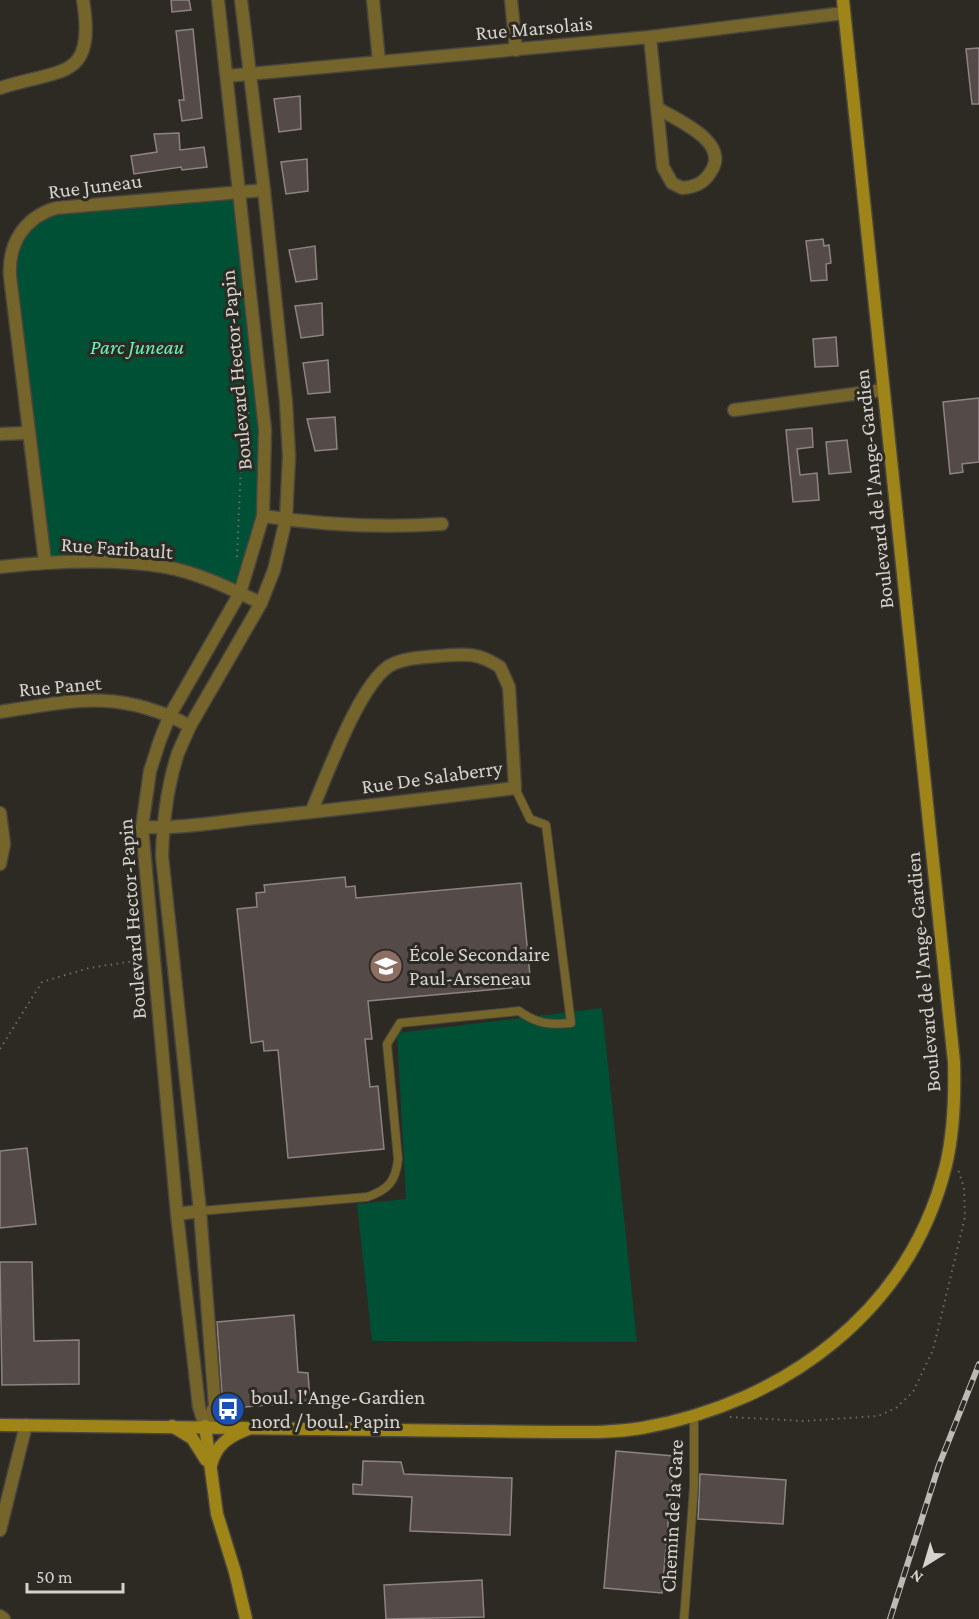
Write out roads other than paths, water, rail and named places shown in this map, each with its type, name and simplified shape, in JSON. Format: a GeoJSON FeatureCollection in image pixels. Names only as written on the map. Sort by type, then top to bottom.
{"type":"FeatureCollection","features":[{"type":"Feature","properties":{"kind":"main road","name":"Boulevard de l'Ange-Gardien"},"geometry":{"type":"LineString","coordinates":[[0,1425],[610,1431],[642,1428],[693,1415],[734,1401],[801,1368],[846,1332],[869,1310],[890,1284],[923,1229],[946,1165],[952,1133],[954,1071],[844,6]]}},
{"type":"Feature","properties":{"kind":"main road"},"geometry":{"type":"LineString","coordinates":[[171,1426],[192,1438],[210,1469]]}},
{"type":"Feature","properties":{"kind":"main road","name":"Boulevard Hector-Papin"},"geometry":{"type":"LineString","coordinates":[[205,1426],[216,1514],[236,1572],[246,1619]]}},
{"type":"Feature","properties":{"kind":"main road"},"geometry":{"type":"LineString","coordinates":[[210,1469],[214,1455],[224,1442],[253,1427]]}},
{"type":"Feature","properties":{"kind":"street"},"geometry":{"type":"LineString","coordinates":[[0,88],[65,70],[78,60],[85,46],[87,31],[82,0]]}},
{"type":"Feature","properties":{"kind":"street","name":"Boulevard Hector-Papin"},"geometry":{"type":"LineString","coordinates":[[205,1426],[199,1407],[177,1214],[152,959],[142,827],[150,771],[170,716],[240,593],[263,516],[265,430],[218,0]]}},
{"type":"Feature","properties":{"kind":"street","name":"Boulevard Hector-Papin"},"geometry":{"type":"LineString","coordinates":[[205,1426],[215,1406],[200,1211],[162,856],[163,828],[169,781],[190,726],[261,603],[274,570],[285,519],[289,456],[287,413],[264,190],[241,0]]}},
{"type":"Feature","properties":{"kind":"street"},"geometry":{"type":"LineString","coordinates":[[373,0],[380,61]]}},
{"type":"Feature","properties":{"kind":"street"},"geometry":{"type":"LineString","coordinates":[[511,0],[516,50]]}},
{"type":"Feature","properties":{"kind":"street","name":"Rue Marsolais"},"geometry":{"type":"LineString","coordinates":[[227,76],[650,37],[844,6]]}},
{"type":"Feature","properties":{"kind":"street"},"geometry":{"type":"LineString","coordinates":[[650,37],[664,174],[672,183],[682,188],[701,184],[714,168],[716,159],[714,150],[701,135],[659,109]]}},
{"type":"Feature","properties":{"kind":"street","name":"Rue Juneau"},"geometry":{"type":"LineString","coordinates":[[45,562],[27,433],[9,267],[15,240],[28,223],[42,212],[56,208],[238,190],[264,190]]}},
{"type":"Feature","properties":{"kind":"street"},"geometry":{"type":"LineString","coordinates":[[734,410],[883,390]]}},
{"type":"Feature","properties":{"kind":"street"},"geometry":{"type":"LineString","coordinates":[[0,434],[27,433]]}},
{"type":"Feature","properties":{"kind":"street"},"geometry":{"type":"LineString","coordinates":[[263,516],[397,527],[442,524]]}},
{"type":"Feature","properties":{"kind":"street","name":"Rue Faribault"},"geometry":{"type":"LineString","coordinates":[[0,567],[45,562],[115,563],[166,567],[215,582],[261,603]]}},
{"type":"Feature","properties":{"kind":"street","name":"Rue De Salaberry"},"geometry":{"type":"LineString","coordinates":[[142,827],[163,828],[311,812],[515,788],[509,687],[501,667],[471,654],[428,657],[392,664],[380,673],[366,691],[311,812]]}},
{"type":"Feature","properties":{"kind":"street","name":"Rue Panet"},"geometry":{"type":"LineString","coordinates":[[0,712],[91,699],[123,701],[170,716],[190,726]]}},
{"type":"Feature","properties":{"kind":"street"},"geometry":{"type":"LineString","coordinates":[[0,813],[4,844],[0,864]]}},
{"type":"Feature","properties":{"kind":"street"},"geometry":{"type":"LineString","coordinates":[[177,1214],[200,1211]]}},
{"type":"Feature","properties":{"kind":"street"},"geometry":{"type":"LineString","coordinates":[[0,1530],[26,1425]]}},
{"type":"Feature","properties":{"kind":"street"},"geometry":{"type":"LineString","coordinates":[[0,1616],[4,1619]]}},
{"type":"Feature","properties":{"kind":"lane"},"geometry":{"type":"LineString","coordinates":[[200,1211],[367,1197],[379,1193],[388,1185],[396,1176],[398,1160],[387,1044],[400,1023],[519,1011],[534,1022],[552,1025],[571,1023],[546,825],[530,819],[515,788]]}},
{"type":"Feature","properties":{"kind":"lane","name":"Chemin de la Gare"},"geometry":{"type":"LineString","coordinates":[[684,1619],[694,1487],[693,1415]]}},
{"type":"Feature","properties":{"kind":"railway"},"geometry":{"type":"LineString","coordinates":[[890,1619],[939,1465],[979,1364]]}},
{"type":"Feature","properties":{"kind":"place","name":"École Secondaire Paul-Arseneau"},"geometry":{"type":"Point","coordinates":[386,966]}},
{"type":"Feature","properties":{"kind":"place","name":"boul. l'Ange-Gardien nord / boul. Papin"},"geometry":{"type":"Point","coordinates":[228,1409]}},
{"type":"Feature","properties":{"kind":"park label","name":"Parc Juneau"},"geometry":{"type":"Point","coordinates":[137,347]}}]}
